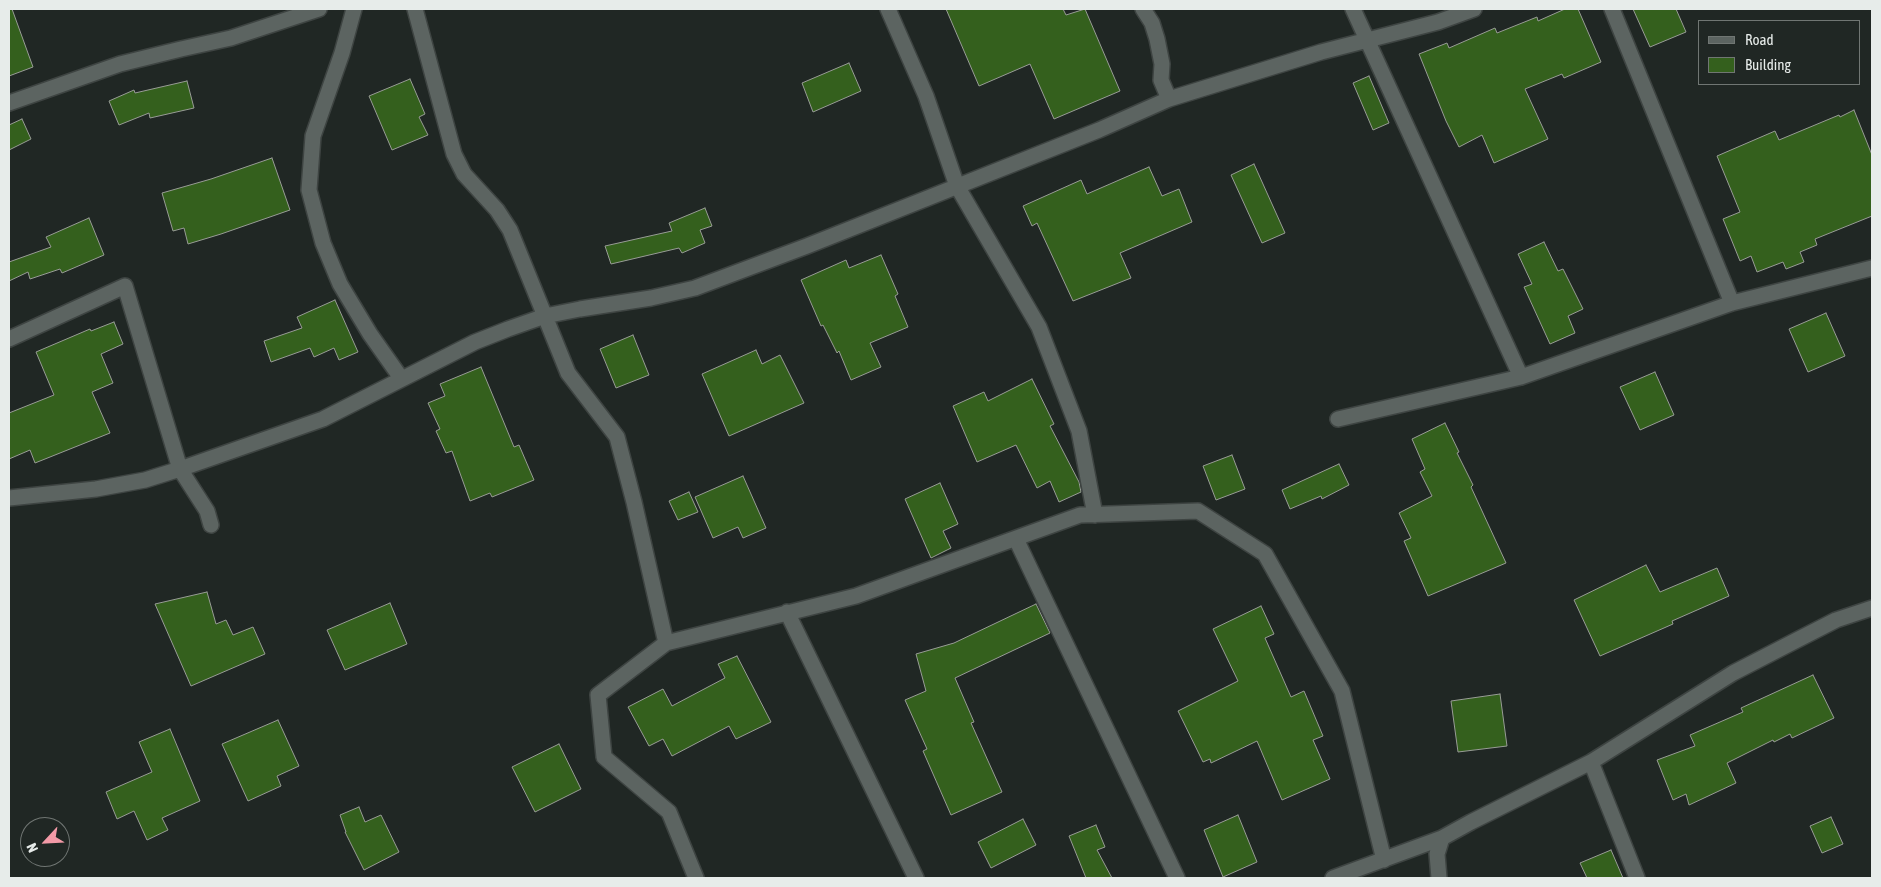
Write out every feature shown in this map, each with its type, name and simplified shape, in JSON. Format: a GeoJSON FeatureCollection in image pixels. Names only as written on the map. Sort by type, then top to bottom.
{"type":"FeatureCollection","features":[{"type":"Feature","properties":{"kind":"street"},"geometry":{"type":"LineString","coordinates":[[9,103],[120,64],[181,48],[231,38],[319,9]]}},
{"type":"Feature","properties":{"kind":"street"},"geometry":{"type":"LineString","coordinates":[[354,9],[342,53],[313,136],[309,190],[323,243],[340,284],[370,334],[401,378]]}},
{"type":"Feature","properties":{"kind":"street"},"geometry":{"type":"LineString","coordinates":[[415,9],[454,154],[464,174],[497,210],[510,230],[568,373],[617,438],[634,502],[666,643]]}},
{"type":"Feature","properties":{"kind":"street"},"geometry":{"type":"LineString","coordinates":[[888,9],[926,96],[957,186],[1039,327],[1079,431],[1095,515]]}},
{"type":"Feature","properties":{"kind":"street"},"geometry":{"type":"LineString","coordinates":[[1143,9],[1152,23],[1157,39],[1162,64],[1161,80],[1169,99]]}},
{"type":"Feature","properties":{"kind":"street"},"geometry":{"type":"LineString","coordinates":[[1352,9],[1521,377]]}},
{"type":"Feature","properties":{"kind":"street"},"geometry":{"type":"LineString","coordinates":[[9,498],[96,489],[145,480],[180,469],[323,419],[475,342],[545,316],[651,298],[695,288],[1099,130],[1169,99],[1321,52],[1438,22],[1474,9]]}},
{"type":"Feature","properties":{"kind":"street"},"geometry":{"type":"LineString","coordinates":[[1612,9],[1732,303]]}},
{"type":"Feature","properties":{"kind":"street"},"geometry":{"type":"LineString","coordinates":[[1338,419],[1521,377],[1732,303],[1872,268]]}},
{"type":"Feature","properties":{"kind":"street"},"geometry":{"type":"LineString","coordinates":[[9,339],[124,286],[180,469],[207,511],[211,525]]}},
{"type":"Feature","properties":{"kind":"street"},"geometry":{"type":"LineString","coordinates":[[696,878],[669,812],[604,757],[598,695],[666,643],[856,596],[1080,516],[1198,511],[1265,554],[1342,692],[1384,860]]}},
{"type":"Feature","properties":{"kind":"street"},"geometry":{"type":"LineString","coordinates":[[1016,539],[1177,878]]}},
{"type":"Feature","properties":{"kind":"street"},"geometry":{"type":"LineString","coordinates":[[1333,878],[1442,838],[1591,762],[1734,673],[1836,620],[1872,608]]}},
{"type":"Feature","properties":{"kind":"street"},"geometry":{"type":"LineString","coordinates":[[787,612],[916,878]]}},
{"type":"Feature","properties":{"kind":"street"},"geometry":{"type":"LineString","coordinates":[[1591,762],[1637,878]]}},
{"type":"Feature","properties":{"kind":"street"},"geometry":{"type":"LineString","coordinates":[[1439,878],[1437,854],[1442,838]]}},
{"type":"Feature","properties":{"kind":"building"},"geometry":{"type":"Polygon","coordinates":[[[9,9],[12,9],[33,67],[9,76],[9,9]]]}},
{"type":"Feature","properties":{"kind":"building"},"geometry":{"type":"Polygon","coordinates":[[[946,9],[1063,9],[1066,15],[1085,9],[1120,91],[1054,119],[1030,64],[979,86],[946,9]]]}},
{"type":"Feature","properties":{"kind":"building"},"geometry":{"type":"Polygon","coordinates":[[[1565,9],[1578,9],[1601,62],[1564,78],[1562,74],[1525,89],[1548,139],[1494,163],[1482,135],[1459,147],[1446,121],[1419,54],[1447,43],[1449,48],[1495,28],[1497,33],[1537,17],[1538,21],[1565,9]]]}},
{"type":"Feature","properties":{"kind":"building"},"geometry":{"type":"Polygon","coordinates":[[[1633,9],[1676,9],[1686,32],[1650,47],[1633,9]]]}},
{"type":"Feature","properties":{"kind":"building"},"geometry":{"type":"Polygon","coordinates":[[[849,63],[861,91],[813,112],[802,83],[849,63]]]}},
{"type":"Feature","properties":{"kind":"building"},"geometry":{"type":"Polygon","coordinates":[[[1369,76],[1389,123],[1373,130],[1353,83],[1369,76]]]}},
{"type":"Feature","properties":{"kind":"building"},"geometry":{"type":"Polygon","coordinates":[[[410,79],[425,114],[419,117],[428,135],[392,150],[369,96],[410,79]]]}},
{"type":"Feature","properties":{"kind":"building"},"geometry":{"type":"Polygon","coordinates":[[[187,81],[194,108],[150,118],[149,113],[119,125],[109,101],[134,90],[135,93],[187,81]]]}},
{"type":"Feature","properties":{"kind":"building"},"geometry":{"type":"Polygon","coordinates":[[[1854,110],[1872,155],[1872,216],[1815,239],[1817,245],[1800,252],[1804,262],[1786,269],[1783,262],[1757,272],[1751,256],[1740,261],[1723,219],[1740,212],[1717,156],[1775,131],[1779,140],[1854,110]]]}},
{"type":"Feature","properties":{"kind":"building"},"geometry":{"type":"Polygon","coordinates":[[[22,119],[31,139],[9,150],[9,125],[22,119]]]}},
{"type":"Feature","properties":{"kind":"building"},"geometry":{"type":"Polygon","coordinates":[[[272,158],[290,210],[188,244],[184,228],[173,231],[162,193],[211,179],[272,158]]]}},
{"type":"Feature","properties":{"kind":"building"},"geometry":{"type":"Polygon","coordinates":[[[1254,164],[1285,233],[1262,243],[1231,175],[1254,164]]]}},
{"type":"Feature","properties":{"kind":"building"},"geometry":{"type":"Polygon","coordinates":[[[1149,167],[1162,196],[1179,189],[1192,222],[1120,253],[1131,278],[1073,301],[1037,223],[1032,226],[1023,206],[1081,180],[1087,194],[1149,167]]]}},
{"type":"Feature","properties":{"kind":"building"},"geometry":{"type":"Polygon","coordinates":[[[705,208],[712,226],[700,230],[705,243],[682,253],[679,248],[611,264],[605,246],[672,231],[669,223],[705,208]]]}},
{"type":"Feature","properties":{"kind":"building"},"geometry":{"type":"Polygon","coordinates":[[[89,218],[104,255],[62,273],[60,269],[30,279],[28,272],[9,281],[9,262],[51,247],[46,237],[89,218]]]}},
{"type":"Feature","properties":{"kind":"building"},"geometry":{"type":"Polygon","coordinates":[[[1544,242],[1558,271],[1563,269],[1583,309],[1568,316],[1575,333],[1550,344],[1524,287],[1532,284],[1518,254],[1544,242]]]}},
{"type":"Feature","properties":{"kind":"building"},"geometry":{"type":"Polygon","coordinates":[[[881,255],[898,294],[895,296],[908,327],[870,343],[881,367],[851,380],[839,351],[837,353],[823,325],[821,326],[801,280],[846,260],[849,268],[881,255]]]}},
{"type":"Feature","properties":{"kind":"building"},"geometry":{"type":"Polygon","coordinates":[[[335,300],[358,352],[339,360],[334,348],[314,357],[310,348],[271,362],[264,341],[302,328],[297,317],[335,300]]]}},
{"type":"Feature","properties":{"kind":"building"},"geometry":{"type":"Polygon","coordinates":[[[1826,313],[1845,356],[1808,372],[1789,329],[1826,313]]]}},
{"type":"Feature","properties":{"kind":"building"},"geometry":{"type":"Polygon","coordinates":[[[114,322],[123,344],[101,354],[113,383],[92,392],[110,433],[35,463],[30,450],[9,459],[9,413],[54,395],[36,352],[90,329],[91,331],[114,322]]]}},
{"type":"Feature","properties":{"kind":"building"},"geometry":{"type":"Polygon","coordinates":[[[633,335],[649,375],[616,388],[600,349],[633,335]]]}},
{"type":"Feature","properties":{"kind":"building"},"geometry":{"type":"Polygon","coordinates":[[[756,350],[762,364],[780,355],[804,403],[729,436],[702,374],[756,350]]]}},
{"type":"Feature","properties":{"kind":"building"},"geometry":{"type":"Polygon","coordinates":[[[481,367],[514,447],[519,445],[534,480],[492,497],[490,493],[470,501],[452,451],[446,453],[436,431],[440,429],[428,403],[445,396],[440,384],[481,367]]]}},
{"type":"Feature","properties":{"kind":"building"},"geometry":{"type":"Polygon","coordinates":[[[1655,372],[1674,415],[1640,430],[1620,387],[1655,372]]]}},
{"type":"Feature","properties":{"kind":"building"},"geometry":{"type":"Polygon","coordinates":[[[1032,379],[1054,424],[1050,426],[1079,482],[1081,492],[1059,502],[1050,481],[1037,488],[1016,445],[977,462],[953,406],[984,392],[988,401],[1032,379]]]}},
{"type":"Feature","properties":{"kind":"building"},"geometry":{"type":"Polygon","coordinates":[[[1445,423],[1473,485],[1471,487],[1506,563],[1428,596],[1404,541],[1411,538],[1399,513],[1432,496],[1420,472],[1425,469],[1412,439],[1445,423]]]}},
{"type":"Feature","properties":{"kind":"building"},"geometry":{"type":"Polygon","coordinates":[[[1232,455],[1245,489],[1216,500],[1203,466],[1232,455]]]}},
{"type":"Feature","properties":{"kind":"building"},"geometry":{"type":"Polygon","coordinates":[[[1339,464],[1349,485],[1322,499],[1321,496],[1290,509],[1282,490],[1339,464]]]}},
{"type":"Feature","properties":{"kind":"building"},"geometry":{"type":"Polygon","coordinates":[[[743,476],[766,528],[743,538],[738,527],[713,538],[695,497],[743,476]]]}},
{"type":"Feature","properties":{"kind":"building"},"geometry":{"type":"Polygon","coordinates":[[[940,483],[958,524],[943,531],[951,548],[931,558],[905,499],[940,483]]]}},
{"type":"Feature","properties":{"kind":"building"},"geometry":{"type":"Polygon","coordinates":[[[689,492],[698,512],[678,520],[669,501],[689,492]]]}},
{"type":"Feature","properties":{"kind":"building"},"geometry":{"type":"Polygon","coordinates":[[[1646,565],[1660,592],[1717,568],[1729,596],[1672,621],[1673,624],[1600,656],[1574,600],[1646,565]]]}},
{"type":"Feature","properties":{"kind":"building"},"geometry":{"type":"Polygon","coordinates":[[[207,592],[216,624],[226,620],[233,635],[253,627],[265,654],[191,686],[155,604],[207,592]]]}},
{"type":"Feature","properties":{"kind":"building"},"geometry":{"type":"Polygon","coordinates":[[[390,603],[407,644],[345,670],[327,630],[390,603]]]}},
{"type":"Feature","properties":{"kind":"building"},"geometry":{"type":"Polygon","coordinates":[[[1036,604],[1050,633],[955,678],[974,722],[971,723],[1002,792],[951,815],[923,751],[927,749],[905,700],[926,691],[916,654],[954,643],[1036,604]]]}},
{"type":"Feature","properties":{"kind":"building"},"geometry":{"type":"Polygon","coordinates":[[[1261,606],[1274,634],[1265,638],[1291,697],[1304,691],[1323,736],[1313,740],[1330,779],[1282,800],[1257,741],[1211,763],[1210,759],[1203,762],[1178,711],[1238,681],[1213,629],[1261,606]]]}},
{"type":"Feature","properties":{"kind":"building"},"geometry":{"type":"Polygon","coordinates":[[[737,656],[771,722],[736,739],[729,726],[672,756],[663,739],[649,746],[628,707],[663,689],[672,706],[725,678],[718,664],[737,656]]]}},
{"type":"Feature","properties":{"kind":"building"},"geometry":{"type":"Polygon","coordinates":[[[1813,675],[1834,718],[1792,738],[1790,734],[1774,742],[1773,740],[1727,763],[1736,783],[1689,805],[1686,794],[1673,800],[1657,760],[1695,746],[1690,735],[1743,712],[1741,708],[1813,675]]]}},
{"type":"Feature","properties":{"kind":"building"},"geometry":{"type":"Polygon","coordinates":[[[1500,694],[1507,746],[1458,752],[1451,701],[1500,694]]]}},
{"type":"Feature","properties":{"kind":"building"},"geometry":{"type":"Polygon","coordinates":[[[278,720],[299,766],[277,776],[281,786],[248,801],[222,744],[278,720]]]}},
{"type":"Feature","properties":{"kind":"building"},"geometry":{"type":"Polygon","coordinates":[[[170,729],[200,801],[162,818],[168,830],[147,840],[134,811],[117,819],[106,792],[152,772],[139,742],[170,729]]]}},
{"type":"Feature","properties":{"kind":"building"},"geometry":{"type":"Polygon","coordinates":[[[559,744],[581,789],[535,812],[512,767],[559,744]]]}},
{"type":"Feature","properties":{"kind":"building"},"geometry":{"type":"Polygon","coordinates":[[[359,807],[365,822],[381,815],[399,852],[364,870],[345,832],[340,815],[359,807]]]}},
{"type":"Feature","properties":{"kind":"building"},"geometry":{"type":"Polygon","coordinates":[[[1238,815],[1257,862],[1223,877],[1204,830],[1238,815]]]}},
{"type":"Feature","properties":{"kind":"building"},"geometry":{"type":"Polygon","coordinates":[[[1831,817],[1843,844],[1822,853],[1810,826],[1831,817]]]}},
{"type":"Feature","properties":{"kind":"building"},"geometry":{"type":"Polygon","coordinates":[[[1023,819],[1036,845],[991,868],[978,842],[1023,819]]]}},
{"type":"Feature","properties":{"kind":"building"},"geometry":{"type":"Polygon","coordinates":[[[1096,825],[1105,847],[1097,850],[1112,878],[1086,878],[1069,836],[1096,825]]]}},
{"type":"Feature","properties":{"kind":"building"},"geometry":{"type":"Polygon","coordinates":[[[1611,850],[1623,878],[1587,878],[1580,863],[1611,850]]]}}]}
